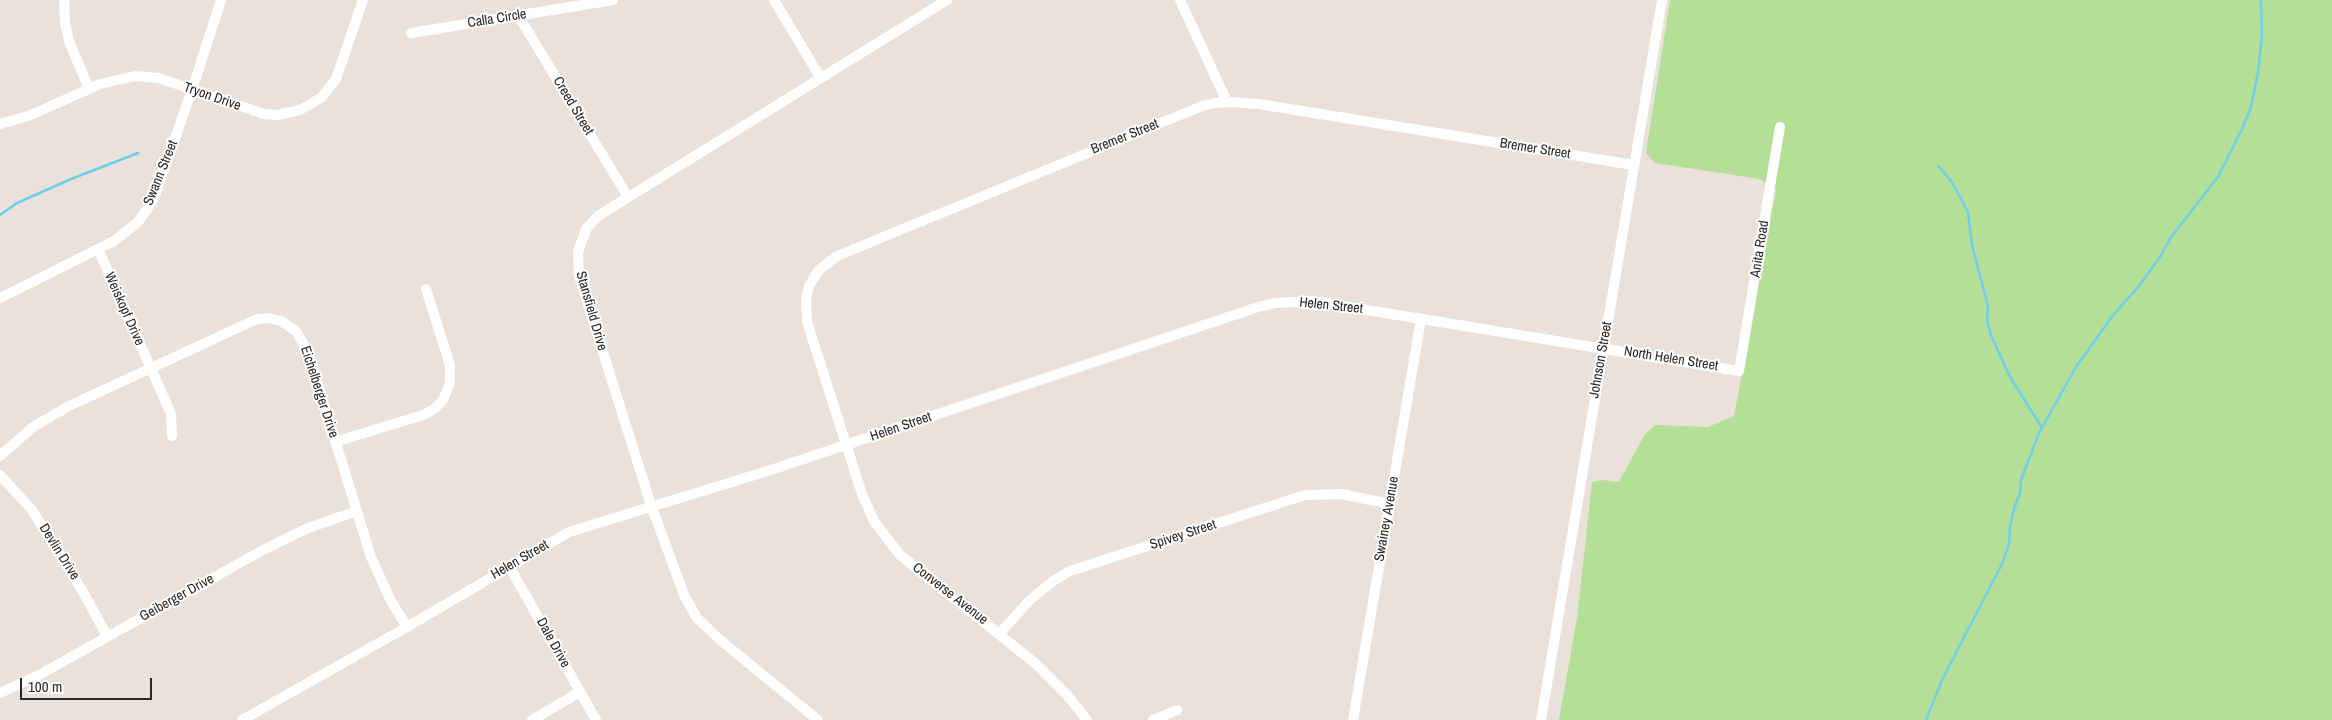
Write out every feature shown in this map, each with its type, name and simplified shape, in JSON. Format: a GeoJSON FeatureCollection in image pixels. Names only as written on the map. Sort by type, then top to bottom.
{"type":"FeatureCollection","features":[{"type":"Feature","properties":{"kind":"street"},"geometry":{"type":"LineString","coordinates":[[64,0],[65,24],[69,41],[89,89]]}},
{"type":"Feature","properties":{"kind":"street","name":"Swann Street"},"geometry":{"type":"LineString","coordinates":[[0,298],[98,249],[128,231],[148,208],[154,198],[192,90],[221,0]]}},
{"type":"Feature","properties":{"kind":"street","name":"Tryon Drive"},"geometry":{"type":"LineString","coordinates":[[0,124],[31,115],[89,89],[123,78],[141,76],[159,78],[264,114],[289,114],[311,105],[330,90],[336,79],[362,0]]}},
{"type":"Feature","properties":{"kind":"street","name":"Calla Circle"},"geometry":{"type":"LineString","coordinates":[[411,32],[613,0]]}},
{"type":"Feature","properties":{"kind":"street"},"geometry":{"type":"LineString","coordinates":[[774,0],[820,77]]}},
{"type":"Feature","properties":{"kind":"street","name":"Stansfield Drive"},"geometry":{"type":"LineString","coordinates":[[818,720],[719,639],[697,618],[677,580],[651,505],[579,276],[579,246],[586,229],[598,216],[947,0]]}},
{"type":"Feature","properties":{"kind":"street"},"geometry":{"type":"LineString","coordinates":[[1180,0],[1226,102]]}},
{"type":"Feature","properties":{"kind":"street","name":"Johnson Street"},"geometry":{"type":"LineString","coordinates":[[1541,720],[1662,0]]}},
{"type":"Feature","properties":{"kind":"street","name":"Creed Street"},"geometry":{"type":"LineString","coordinates":[[518,15],[628,197]]}},
{"type":"Feature","properties":{"kind":"street","name":"Bremer Street"},"geometry":{"type":"LineString","coordinates":[[847,446],[807,322],[805,310],[809,286],[818,270],[827,262],[874,241],[1202,106],[1226,102],[1259,104],[1634,165]]}},
{"type":"Feature","properties":{"kind":"street","name":"Anita Road"},"geometry":{"type":"LineString","coordinates":[[1739,371],[1780,127]]}},
{"type":"Feature","properties":{"kind":"street","name":"Weiskopf Drive"},"geometry":{"type":"LineString","coordinates":[[98,249],[171,414],[172,436]]}},
{"type":"Feature","properties":{"kind":"street"},"geometry":{"type":"LineString","coordinates":[[335,442],[423,415],[434,409],[443,400],[450,383],[450,365],[426,290]]}},
{"type":"Feature","properties":{"kind":"street","name":"Helen Street"},"geometry":{"type":"LineString","coordinates":[[245,719],[569,532],[651,505],[847,446],[1258,307],[1284,302],[1312,301],[1603,348]]}},
{"type":"Feature","properties":{"kind":"street","name":"Eichelberger Drive"},"geometry":{"type":"LineString","coordinates":[[0,456],[26,432],[53,414],[257,319],[269,318],[281,321],[296,331],[303,341],[380,580],[407,627]]}},
{"type":"Feature","properties":{"kind":"street","name":"Swainey Avenue"},"geometry":{"type":"LineString","coordinates":[[1353,720],[1421,318]]}},
{"type":"Feature","properties":{"kind":"street","name":"North Helen Street"},"geometry":{"type":"LineString","coordinates":[[1603,348],[1739,371]]}},
{"type":"Feature","properties":{"kind":"street","name":"Converse Avenue"},"geometry":{"type":"LineString","coordinates":[[847,446],[866,505],[874,521],[895,551],[1000,633],[1053,680],[1087,720]]}},
{"type":"Feature","properties":{"kind":"street","name":"Devlin Drive"},"geometry":{"type":"LineString","coordinates":[[0,475],[32,510],[83,592],[107,636]]}},
{"type":"Feature","properties":{"kind":"street","name":"Spivey Street"},"geometry":{"type":"LineString","coordinates":[[1000,633],[1030,600],[1048,584],[1070,571],[1304,495],[1335,494],[1390,504]]}},
{"type":"Feature","properties":{"kind":"street","name":"Geiberger Drive"},"geometry":{"type":"LineString","coordinates":[[0,693],[39,675],[107,636],[308,528],[357,511]]}},
{"type":"Feature","properties":{"kind":"street","name":"Dale Drive"},"geometry":{"type":"LineString","coordinates":[[509,566],[596,720]]}},
{"type":"Feature","properties":{"kind":"street"},"geometry":{"type":"LineString","coordinates":[[532,720],[580,692]]}},
{"type":"Feature","properties":{"kind":"street"},"geometry":{"type":"LineString","coordinates":[[1153,720],[1177,710]]}},
{"type":"Feature","properties":{"kind":"green space"},"geometry":{"type":"Polygon","coordinates":[[[1670,0],[2332,0],[2332,720],[1559,720],[1577,618],[1592,482],[1602,480],[1619,482],[1644,436],[1655,425],[1708,427],[1734,416],[1776,190],[1760,179],[1655,163],[1646,153],[1670,0]]]}},
{"type":"Feature","properties":{"kind":"waterway"},"geometry":{"type":"LineString","coordinates":[[1926,720],[1942,680],[2003,562],[2009,544],[2010,527],[2020,493],[2021,480],[2039,433],[2076,367],[2114,314],[2139,286],[2160,257],[2171,237],[2218,177],[2243,127],[2251,107],[2258,72],[2262,36],[2261,0]]}},
{"type":"Feature","properties":{"kind":"waterway"},"geometry":{"type":"LineString","coordinates":[[0,215],[17,203],[71,179],[138,153]]}},
{"type":"Feature","properties":{"kind":"waterway"},"geometry":{"type":"LineString","coordinates":[[1938,166],[1952,182],[1968,212],[1972,245],[1988,306],[1987,321],[1991,335],[2009,375],[2042,428]]}}]}
